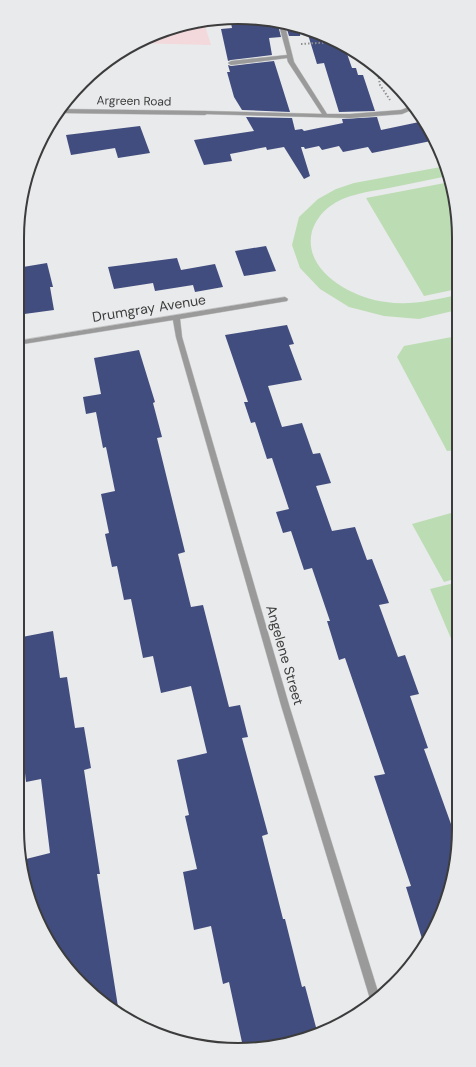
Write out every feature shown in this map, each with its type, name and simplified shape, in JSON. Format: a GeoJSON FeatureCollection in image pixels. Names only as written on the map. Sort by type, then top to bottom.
{"type":"FeatureCollection","features":[{"type":"Feature","properties":{"kind":"street"},"geometry":{"type":"LineString","coordinates":[[283,29],[291,62],[326,116]]}},
{"type":"Feature","properties":{"kind":"street"},"geometry":{"type":"LineString","coordinates":[[231,63],[290,56]]}},
{"type":"Feature","properties":{"kind":"street"},"geometry":{"type":"LineString","coordinates":[[402,112],[409,109]]}},
{"type":"Feature","properties":{"kind":"street","name":"Argreen Road"},"geometry":{"type":"LineString","coordinates":[[66,111],[326,116],[350,116],[402,112]]}},
{"type":"Feature","properties":{"kind":"street","name":"Drumgray Avenue"},"geometry":{"type":"LineString","coordinates":[[24,342],[285,299]]}},
{"type":"Feature","properties":{"kind":"street","name":"Angelene Street"},"geometry":{"type":"LineString","coordinates":[[176,317],[179,337],[285,705],[374,994]]}},
{"type":"Feature","properties":{"kind":"path"},"geometry":{"type":"LineString","coordinates":[[287,45],[326,43]]}},
{"type":"Feature","properties":{"kind":"path"},"geometry":{"type":"LineString","coordinates":[[376,75],[386,95],[402,112]]}},
{"type":"Feature","properties":{"kind":"shaded area"},"geometry":{"type":"Polygon","coordinates":[[[205,27],[211,45],[149,43],[169,35],[205,27]]]}},
{"type":"Feature","properties":{"kind":"green space"},"geometry":{"type":"Polygon","coordinates":[[[440,167],[443,177],[350,196],[326,209],[312,231],[311,245],[315,258],[322,270],[332,280],[359,295],[386,302],[422,302],[452,296],[452,311],[419,319],[384,316],[349,307],[320,289],[300,268],[292,245],[299,217],[318,199],[336,189],[354,183],[440,167]]]}},
{"type":"Feature","properties":{"kind":"green space"},"geometry":{"type":"Polygon","coordinates":[[[445,183],[452,224],[452,290],[424,296],[366,198],[445,183]]]}},
{"type":"Feature","properties":{"kind":"green space"},"geometry":{"type":"Polygon","coordinates":[[[452,337],[452,451],[447,451],[397,357],[404,346],[452,337]]]}},
{"type":"Feature","properties":{"kind":"green space"},"geometry":{"type":"Polygon","coordinates":[[[452,513],[452,580],[444,582],[412,524],[452,513]]]}},
{"type":"Feature","properties":{"kind":"green space"},"geometry":{"type":"Polygon","coordinates":[[[452,584],[452,641],[430,589],[452,584]]]}},
{"type":"Feature","properties":{"kind":"building"},"geometry":{"type":"Polygon","coordinates":[[[231,24],[252,24],[279,28],[281,37],[269,38],[272,55],[228,61],[221,29],[232,28],[231,24]]]}},
{"type":"Feature","properties":{"kind":"building"},"geometry":{"type":"Polygon","coordinates":[[[287,30],[300,33],[300,36],[289,36],[287,30]]]}},
{"type":"Feature","properties":{"kind":"building"},"geometry":{"type":"Polygon","coordinates":[[[308,35],[333,46],[347,54],[352,68],[356,68],[358,75],[363,75],[375,111],[339,112],[324,63],[317,64],[308,35]]]}},
{"type":"Feature","properties":{"kind":"building"},"geometry":{"type":"Polygon","coordinates":[[[274,61],[290,112],[242,110],[234,97],[227,72],[230,72],[228,65],[231,66],[274,61]]]}},
{"type":"Feature","properties":{"kind":"building"},"geometry":{"type":"Polygon","coordinates":[[[246,117],[292,118],[295,130],[302,129],[304,131],[343,123],[342,119],[377,117],[381,130],[418,122],[429,141],[372,153],[368,147],[343,152],[339,146],[322,150],[319,146],[305,149],[304,147],[301,147],[310,176],[304,179],[284,147],[267,150],[266,147],[230,154],[232,161],[204,165],[194,140],[254,131],[246,117]]]}},
{"type":"Feature","properties":{"kind":"building"},"geometry":{"type":"Polygon","coordinates":[[[140,126],[150,153],[118,158],[115,148],[71,155],[66,135],[140,126]]]}},
{"type":"Feature","properties":{"kind":"building"},"geometry":{"type":"Polygon","coordinates":[[[266,246],[276,271],[244,276],[235,251],[266,246]]]}},
{"type":"Feature","properties":{"kind":"building"},"geometry":{"type":"Polygon","coordinates":[[[177,258],[181,270],[215,264],[223,287],[195,292],[193,285],[155,291],[153,283],[114,289],[108,267],[177,258]]]}},
{"type":"Feature","properties":{"kind":"building"},"geometry":{"type":"Polygon","coordinates":[[[47,263],[53,287],[50,287],[54,310],[24,314],[24,267],[47,263]]]}},
{"type":"Feature","properties":{"kind":"building"},"geometry":{"type":"Polygon","coordinates":[[[287,325],[294,344],[289,345],[302,380],[268,386],[282,427],[302,423],[313,454],[320,453],[331,483],[316,486],[332,531],[355,527],[367,560],[372,559],[389,603],[379,605],[398,657],[405,655],[419,694],[410,696],[428,748],[424,749],[452,824],[452,843],[445,884],[436,911],[422,938],[406,887],[411,886],[374,776],[385,774],[345,658],[339,660],[327,621],[330,621],[312,568],[304,570],[291,531],[283,533],[276,512],[289,509],[272,458],[267,459],[255,422],[251,423],[244,402],[248,402],[225,335],[287,325]]]}},
{"type":"Feature","properties":{"kind":"building"},"geometry":{"type":"Polygon","coordinates":[[[139,350],[155,402],[153,403],[162,437],[157,438],[185,552],[178,554],[191,607],[203,605],[229,707],[240,705],[248,737],[242,738],[268,834],[262,836],[302,987],[305,986],[316,1028],[307,1032],[280,1039],[242,1043],[229,982],[223,984],[211,926],[194,930],[183,872],[197,869],[185,816],[189,815],[177,760],[207,753],[191,686],[161,693],[153,656],[143,658],[131,599],[124,600],[117,566],[112,567],[105,534],[109,533],[101,494],[115,491],[106,447],[103,448],[96,412],[86,414],[83,397],[101,394],[94,358],[139,350]]]}},
{"type":"Feature","properties":{"kind":"building"},"geometry":{"type":"Polygon","coordinates":[[[53,631],[60,678],[67,677],[75,728],[84,727],[91,768],[84,770],[100,874],[97,874],[118,1006],[97,990],[77,970],[60,948],[40,911],[31,884],[26,859],[50,853],[41,779],[26,782],[24,764],[24,637],[53,631]]]}}]}
